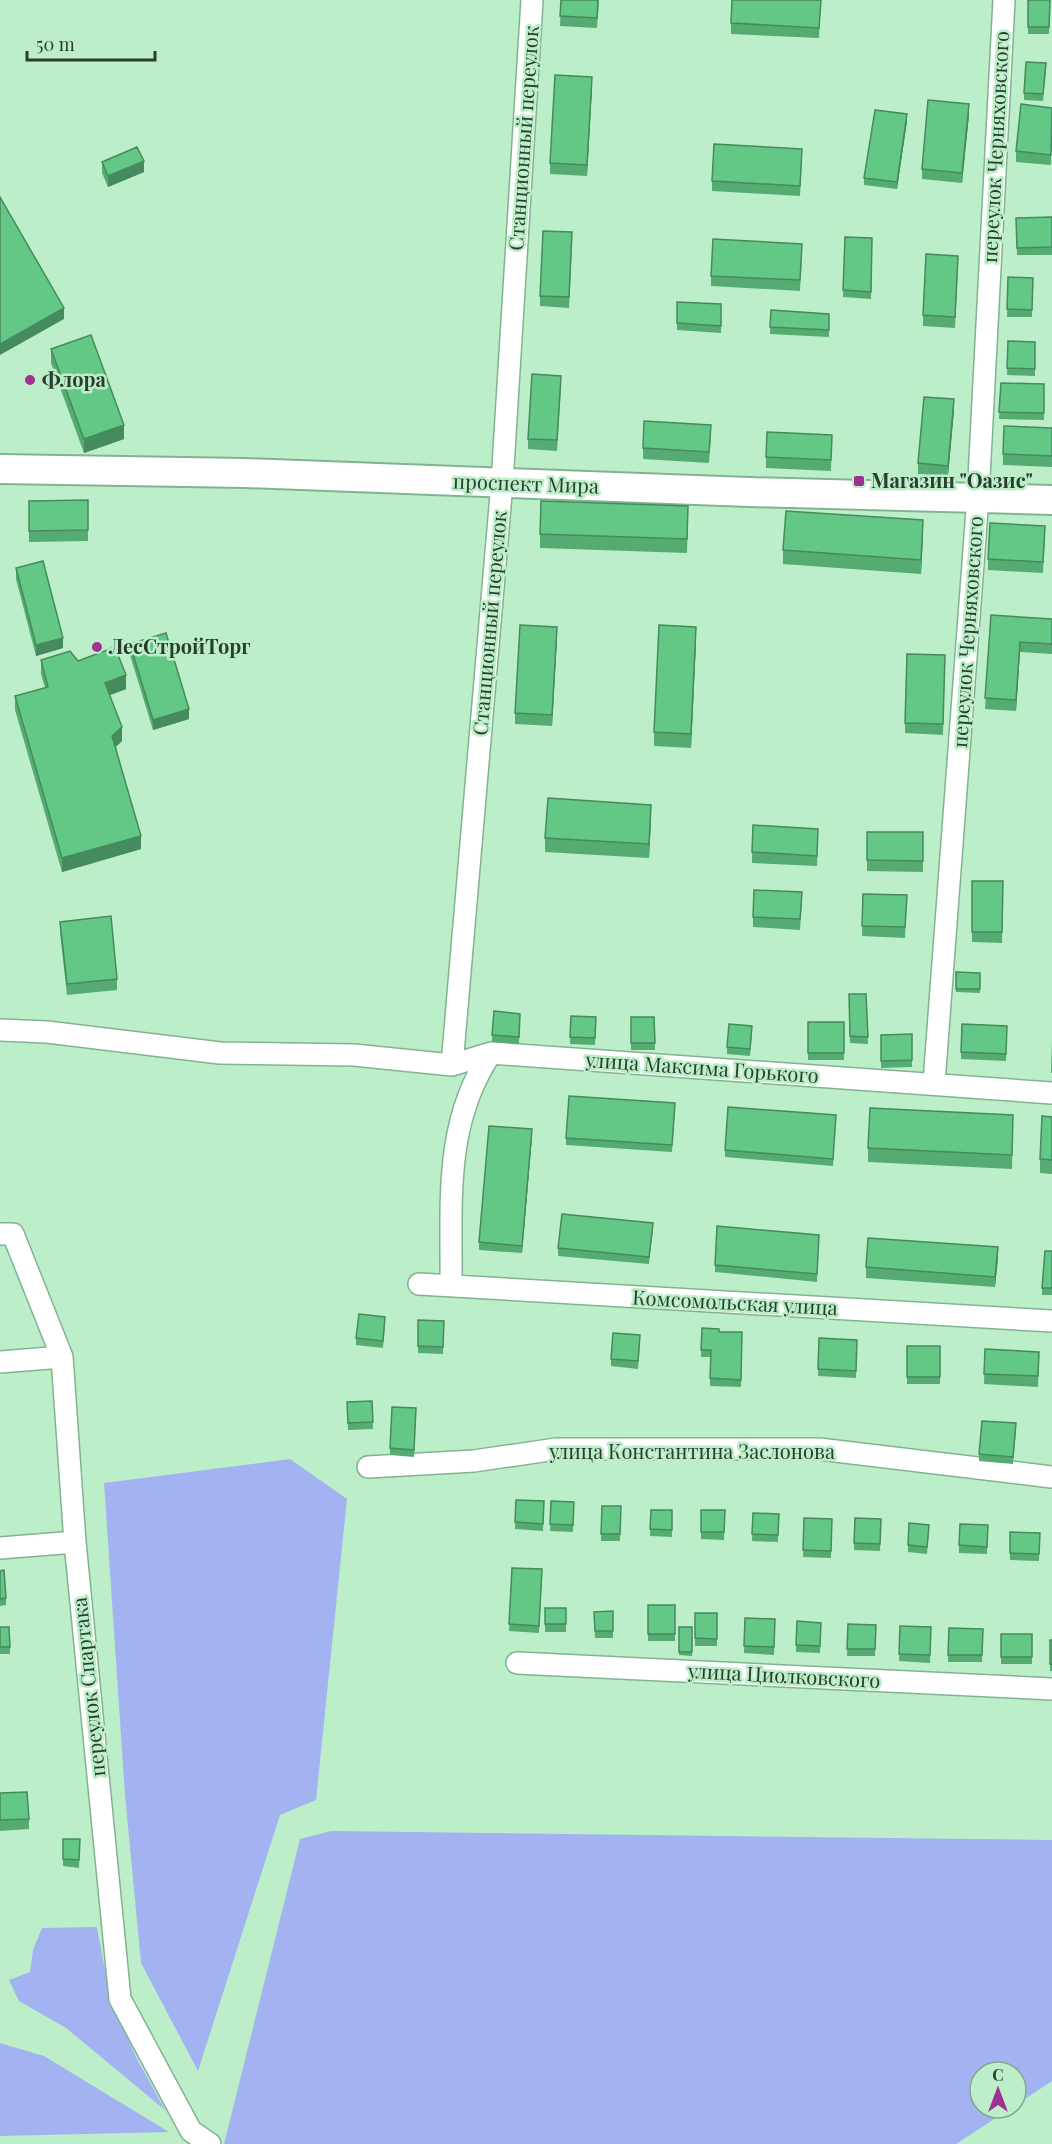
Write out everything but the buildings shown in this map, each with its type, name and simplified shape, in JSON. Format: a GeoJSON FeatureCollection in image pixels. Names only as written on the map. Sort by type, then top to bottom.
{"type":"FeatureCollection","features":[{"type":"Feature","properties":{"kind":"street","name":"Станционный переулок"},"geometry":{"type":"LineString","coordinates":[[452,1065],[502,483],[532,0]]}},
{"type":"Feature","properties":{"kind":"street","name":"переулок Черняховского"},"geometry":{"type":"LineString","coordinates":[[934,1083],[978,497],[1004,0]]}},
{"type":"Feature","properties":{"kind":"street","name":"проспект Мира"},"geometry":{"type":"LineString","coordinates":[[0,469],[245,473],[1052,500]]}},
{"type":"Feature","properties":{"kind":"street","name":"улица Максима Горького"},"geometry":{"type":"LineString","coordinates":[[8,1031],[220,1053],[354,1055],[452,1065],[491,1053],[1052,1093]]}},
{"type":"Feature","properties":{"kind":"street"},"geometry":{"type":"LineString","coordinates":[[451,1286],[453,1171],[458,1130],[467,1096],[491,1053]]}},
{"type":"Feature","properties":{"kind":"street","name":"переулок Спартака"},"geometry":{"type":"LineString","coordinates":[[6,1234],[62,1357],[75,1542],[120,2000],[191,2131],[210,2144]]}},
{"type":"Feature","properties":{"kind":"street","name":"Комсомольская улица"},"geometry":{"type":"LineString","coordinates":[[419,1284],[1052,1321]]}},
{"type":"Feature","properties":{"kind":"street"},"geometry":{"type":"LineString","coordinates":[[0,1362],[62,1357]]}},
{"type":"Feature","properties":{"kind":"street","name":"улица Константина Заслонова"},"geometry":{"type":"LineString","coordinates":[[368,1467],[474,1461],[556,1449],[819,1449],[1052,1477]]}},
{"type":"Feature","properties":{"kind":"street"},"geometry":{"type":"LineString","coordinates":[[0,1548],[75,1542]]}},
{"type":"Feature","properties":{"kind":"street","name":"улица Циолковского"},"geometry":{"type":"LineString","coordinates":[[517,1663],[1052,1689]]}},
{"type":"Feature","properties":{"kind":"shaded area"},"geometry":{"type":"Polygon","coordinates":[[[290,1459],[347,1499],[316,1800],[280,1815],[198,2071],[141,1963],[125,1795],[104,1483],[290,1459]]]}},
{"type":"Feature","properties":{"kind":"shaded area"},"geometry":{"type":"Polygon","coordinates":[[[331,1831],[1052,1840],[1052,2081],[1028,2097],[1028,2060],[968,2060],[968,2120],[993,2120],[956,2144],[224,2144],[300,1839],[331,1831]]]}},
{"type":"Feature","properties":{"kind":"shaded area"},"geometry":{"type":"Polygon","coordinates":[[[97,1927],[110,1997],[136,2057],[165,2110],[66,2028],[19,2001],[9,1980],[30,1972],[33,1950],[42,1928],[97,1927]]]}},
{"type":"Feature","properties":{"kind":"shaded area"},"geometry":{"type":"Polygon","coordinates":[[[0,2043],[44,2056],[169,2132],[0,2136],[0,2043]]]}},
{"type":"Feature","properties":{"kind":"place","name":"Флора"},"geometry":{"type":"Point","coordinates":[30,380]}},
{"type":"Feature","properties":{"kind":"place","name":"Магазин \"Оазис\""},"geometry":{"type":"Point","coordinates":[859,481]}},
{"type":"Feature","properties":{"kind":"place","name":"ЛесСтройТорг"},"geometry":{"type":"Point","coordinates":[97,647]}}]}
